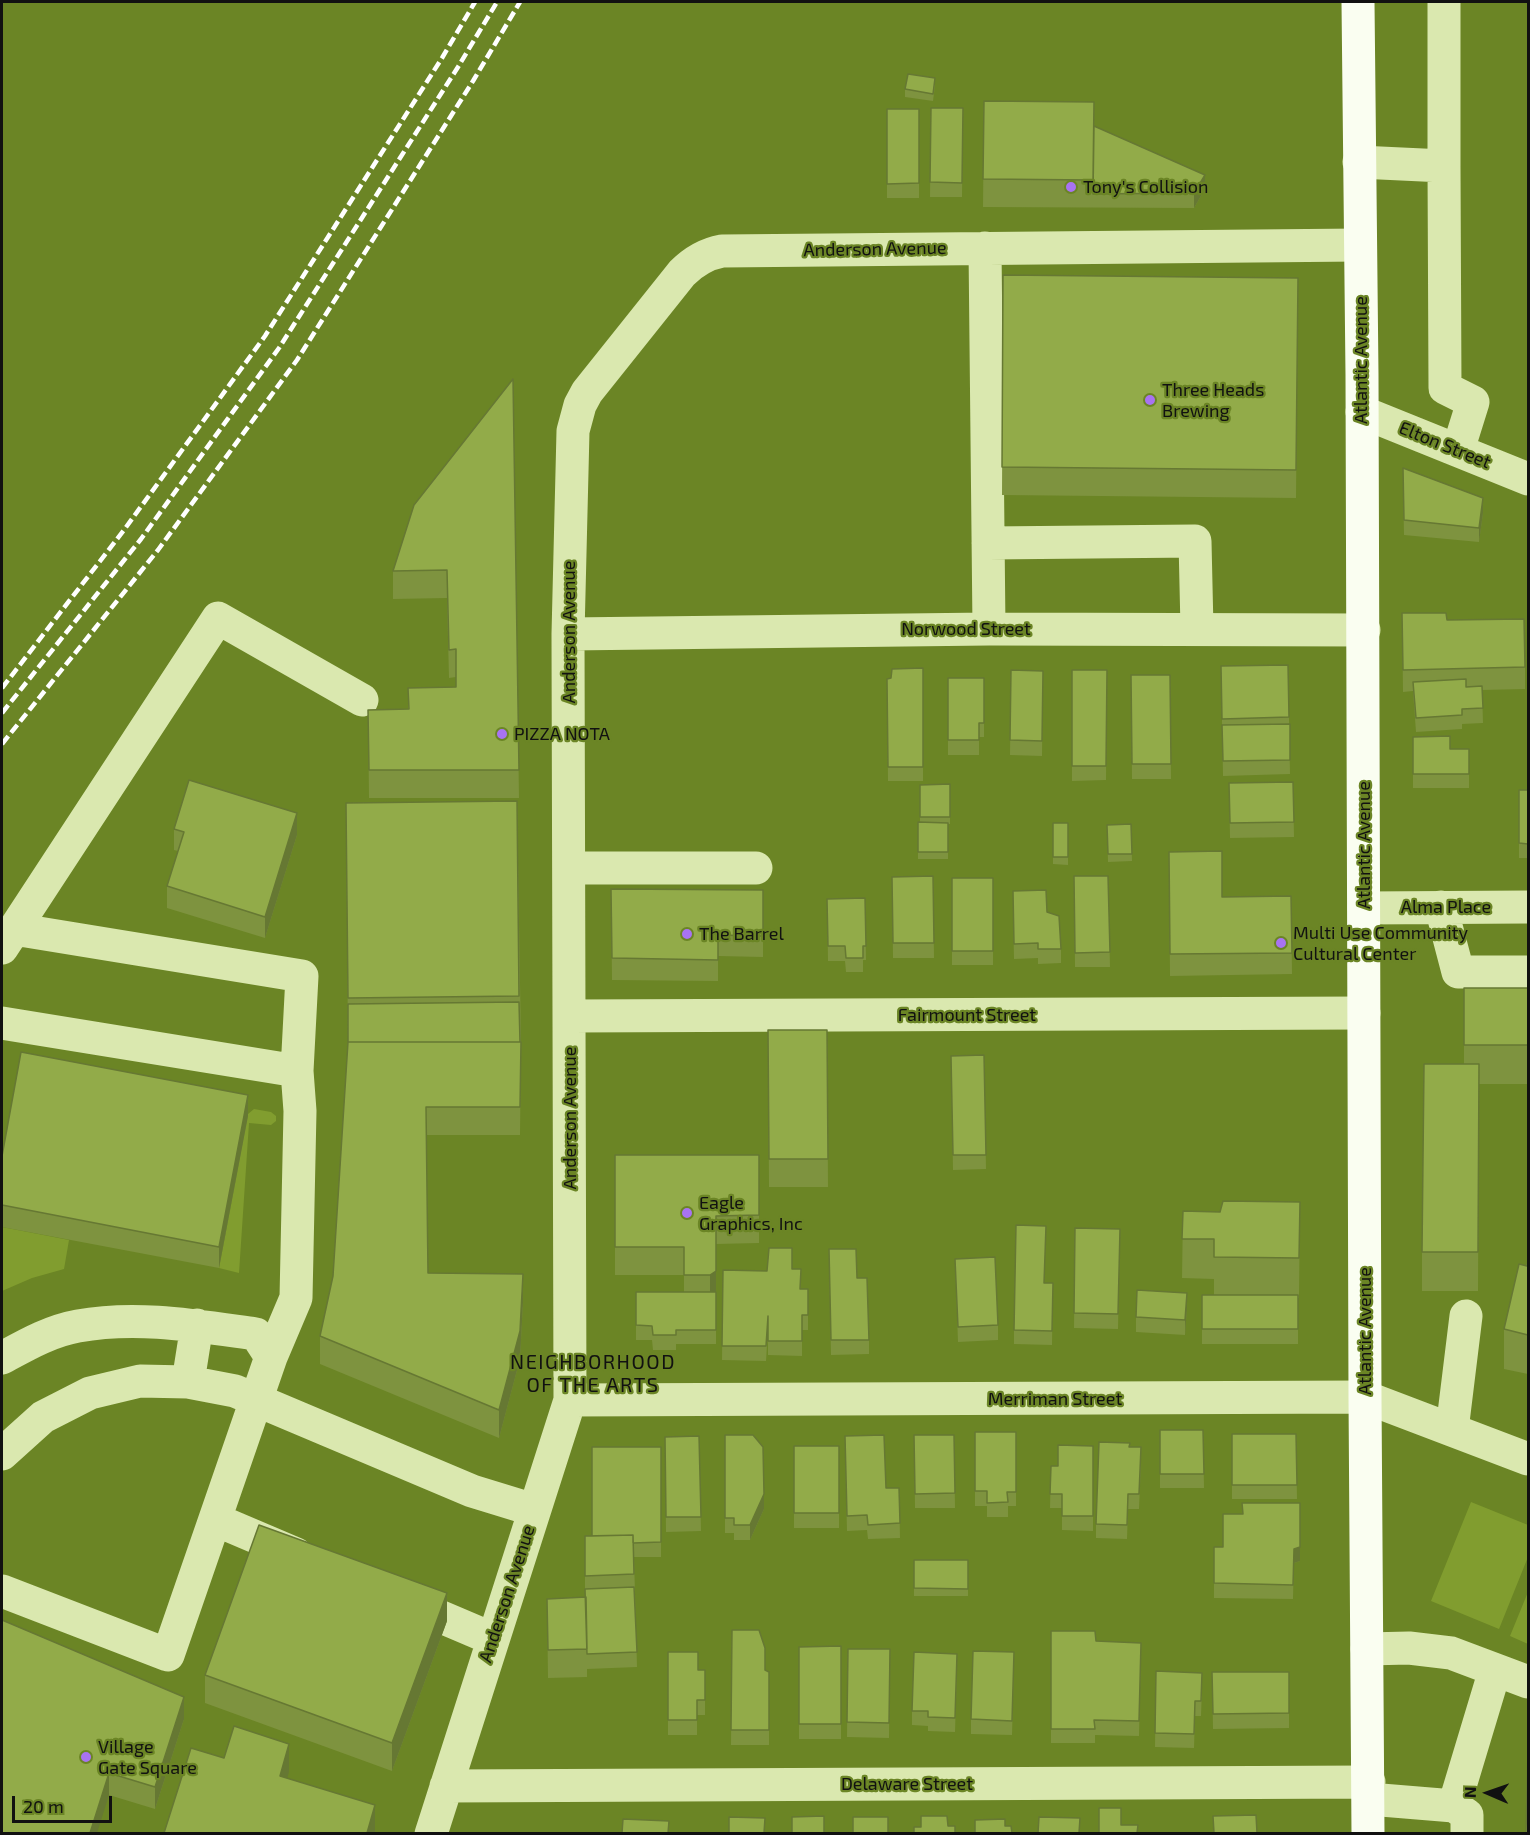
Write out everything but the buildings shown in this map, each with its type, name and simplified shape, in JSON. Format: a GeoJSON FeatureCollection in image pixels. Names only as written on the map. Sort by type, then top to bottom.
{"type":"FeatureCollection","features":[{"type":"Feature","properties":{"kind":"main road","name":"Atlantic Avenue"},"geometry":{"type":"LineString","coordinates":[[1358,2],[1364,630],[1368,1833]]}},
{"type":"Feature","properties":{"kind":"street"},"geometry":{"type":"LineString","coordinates":[[1444,2],[1445,388],[1473,402],[1458,450]]}},
{"type":"Feature","properties":{"kind":"street"},"geometry":{"type":"LineString","coordinates":[[1359,162],[1444,165]]}},
{"type":"Feature","properties":{"kind":"street","name":"Anderson Avenue"},"geometry":{"type":"LineString","coordinates":[[430,1833],[570,1400],[568,634],[573,431],[580,405],[682,273],[693,263],[712,253],[722,251],[1360,245]]}},
{"type":"Feature","properties":{"kind":"street"},"geometry":{"type":"LineString","coordinates":[[985,248],[989,629]]}},
{"type":"Feature","properties":{"kind":"street","name":"Elton Street"},"geometry":{"type":"LineString","coordinates":[[1362,412],[1528,479]]}},
{"type":"Feature","properties":{"kind":"street"},"geometry":{"type":"LineString","coordinates":[[988,543],[1195,541],[1197,629]]}},
{"type":"Feature","properties":{"kind":"street"},"geometry":{"type":"LineString","coordinates":[[2,1591],[168,1655],[271,1357],[296,1298],[300,1111],[297,1071],[302,976],[8,938],[218,618],[362,700]]}},
{"type":"Feature","properties":{"kind":"street","name":"Norwood Street"},"geometry":{"type":"LineString","coordinates":[[568,634],[989,629],[1364,630]]}},
{"type":"Feature","properties":{"kind":"street"},"geometry":{"type":"LineString","coordinates":[[570,868],[756,868]]}},
{"type":"Feature","properties":{"kind":"street"},"geometry":{"type":"LineString","coordinates":[[1441,907],[1458,972],[1528,972]]}},
{"type":"Feature","properties":{"kind":"street","name":"Alma Place"},"geometry":{"type":"LineString","coordinates":[[1364,908],[1528,908]]}},
{"type":"Feature","properties":{"kind":"street","name":"Fairmount Street"},"geometry":{"type":"LineString","coordinates":[[570,1016],[1364,1013]]}},
{"type":"Feature","properties":{"kind":"street"},"geometry":{"type":"LineString","coordinates":[[2,1023],[297,1071]]}},
{"type":"Feature","properties":{"kind":"street"},"geometry":{"type":"LineString","coordinates":[[1452,1430],[1466,1316]]}},
{"type":"Feature","properties":{"kind":"street"},"geometry":{"type":"LineString","coordinates":[[2,1358],[39,1338],[76,1326],[124,1320],[256,1334],[271,1357]]}},
{"type":"Feature","properties":{"kind":"street"},"geometry":{"type":"LineString","coordinates":[[188,1382],[197,1326]]}},
{"type":"Feature","properties":{"kind":"street"},"geometry":{"type":"LineString","coordinates":[[2,1454],[43,1417],[90,1393],[141,1381],[188,1382],[235,1391],[472,1491],[534,1510]]}},
{"type":"Feature","properties":{"kind":"street","name":"Merriman Street"},"geometry":{"type":"LineString","coordinates":[[570,1400],[1365,1397],[1528,1459]]}},
{"type":"Feature","properties":{"kind":"street"},"geometry":{"type":"LineString","coordinates":[[216,1520],[321,1565]]}},
{"type":"Feature","properties":{"kind":"street"},"geometry":{"type":"LineString","coordinates":[[374,1588],[493,1639]]}},
{"type":"Feature","properties":{"kind":"street"},"geometry":{"type":"LineString","coordinates":[[1367,1649],[1409,1648],[1450,1653],[1528,1682]]}},
{"type":"Feature","properties":{"kind":"street"},"geometry":{"type":"LineString","coordinates":[[1460,1820],[1495,1670]]}},
{"type":"Feature","properties":{"kind":"street","name":"Delaware Street"},"geometry":{"type":"LineString","coordinates":[[446,1786],[1369,1790],[1460,1820]]}},
{"type":"Feature","properties":{"kind":"green space"},"geometry":{"type":"Polygon","coordinates":[[[254,1109],[271,1112],[276,1116],[276,1121],[271,1125],[249,1123],[239,1273],[219,1268],[248,1114],[254,1109]]]}},
{"type":"Feature","properties":{"kind":"green space"},"geometry":{"type":"Polygon","coordinates":[[[2,1227],[69,1240],[64,1269],[32,1278],[2,1291],[2,1227]]]}},
{"type":"Feature","properties":{"kind":"green space"},"geometry":{"type":"Polygon","coordinates":[[[1471,1502],[1528,1525],[1528,1557],[1499,1629],[1431,1601],[1471,1502]]]}},
{"type":"Feature","properties":{"kind":"green space"},"geometry":{"type":"Polygon","coordinates":[[[1528,1592],[1528,1644],[1510,1636],[1528,1592]]]}},
{"type":"Feature","properties":{"kind":"railway"},"geometry":{"type":"LineString","coordinates":[[2,688],[124,530],[265,336],[442,58],[475,2]]}},
{"type":"Feature","properties":{"kind":"railway"},"geometry":{"type":"LineString","coordinates":[[2,713],[141,539],[279,348],[497,2]]}},
{"type":"Feature","properties":{"kind":"railway"},"geometry":{"type":"LineString","coordinates":[[2,744],[158,550],[297,360],[473,81],[520,2]]}},
{"type":"Feature","properties":{"kind":"place","name":"Tony's Collision"},"geometry":{"type":"Point","coordinates":[1071,187]}},
{"type":"Feature","properties":{"kind":"place","name":"Three Heads Brewing"},"geometry":{"type":"Point","coordinates":[1150,400]}},
{"type":"Feature","properties":{"kind":"place","name":"PIZZA NOTA"},"geometry":{"type":"Point","coordinates":[502,734]}},
{"type":"Feature","properties":{"kind":"place","name":"The Barrel"},"geometry":{"type":"Point","coordinates":[687,934]}},
{"type":"Feature","properties":{"kind":"place","name":"Multi Use Community Cultural Center"},"geometry":{"type":"Point","coordinates":[1281,943]}},
{"type":"Feature","properties":{"kind":"place","name":"Eagle Graphics, Inc"},"geometry":{"type":"Point","coordinates":[687,1213]}},
{"type":"Feature","properties":{"kind":"place","name":"Village Gate Square"},"geometry":{"type":"Point","coordinates":[86,1757]}},
{"type":"Feature","properties":{"kind":"district","name":"NEIGHBORHOOD OF THE ARTS"},"geometry":{"type":"Point","coordinates":[593,1374]}}]}
